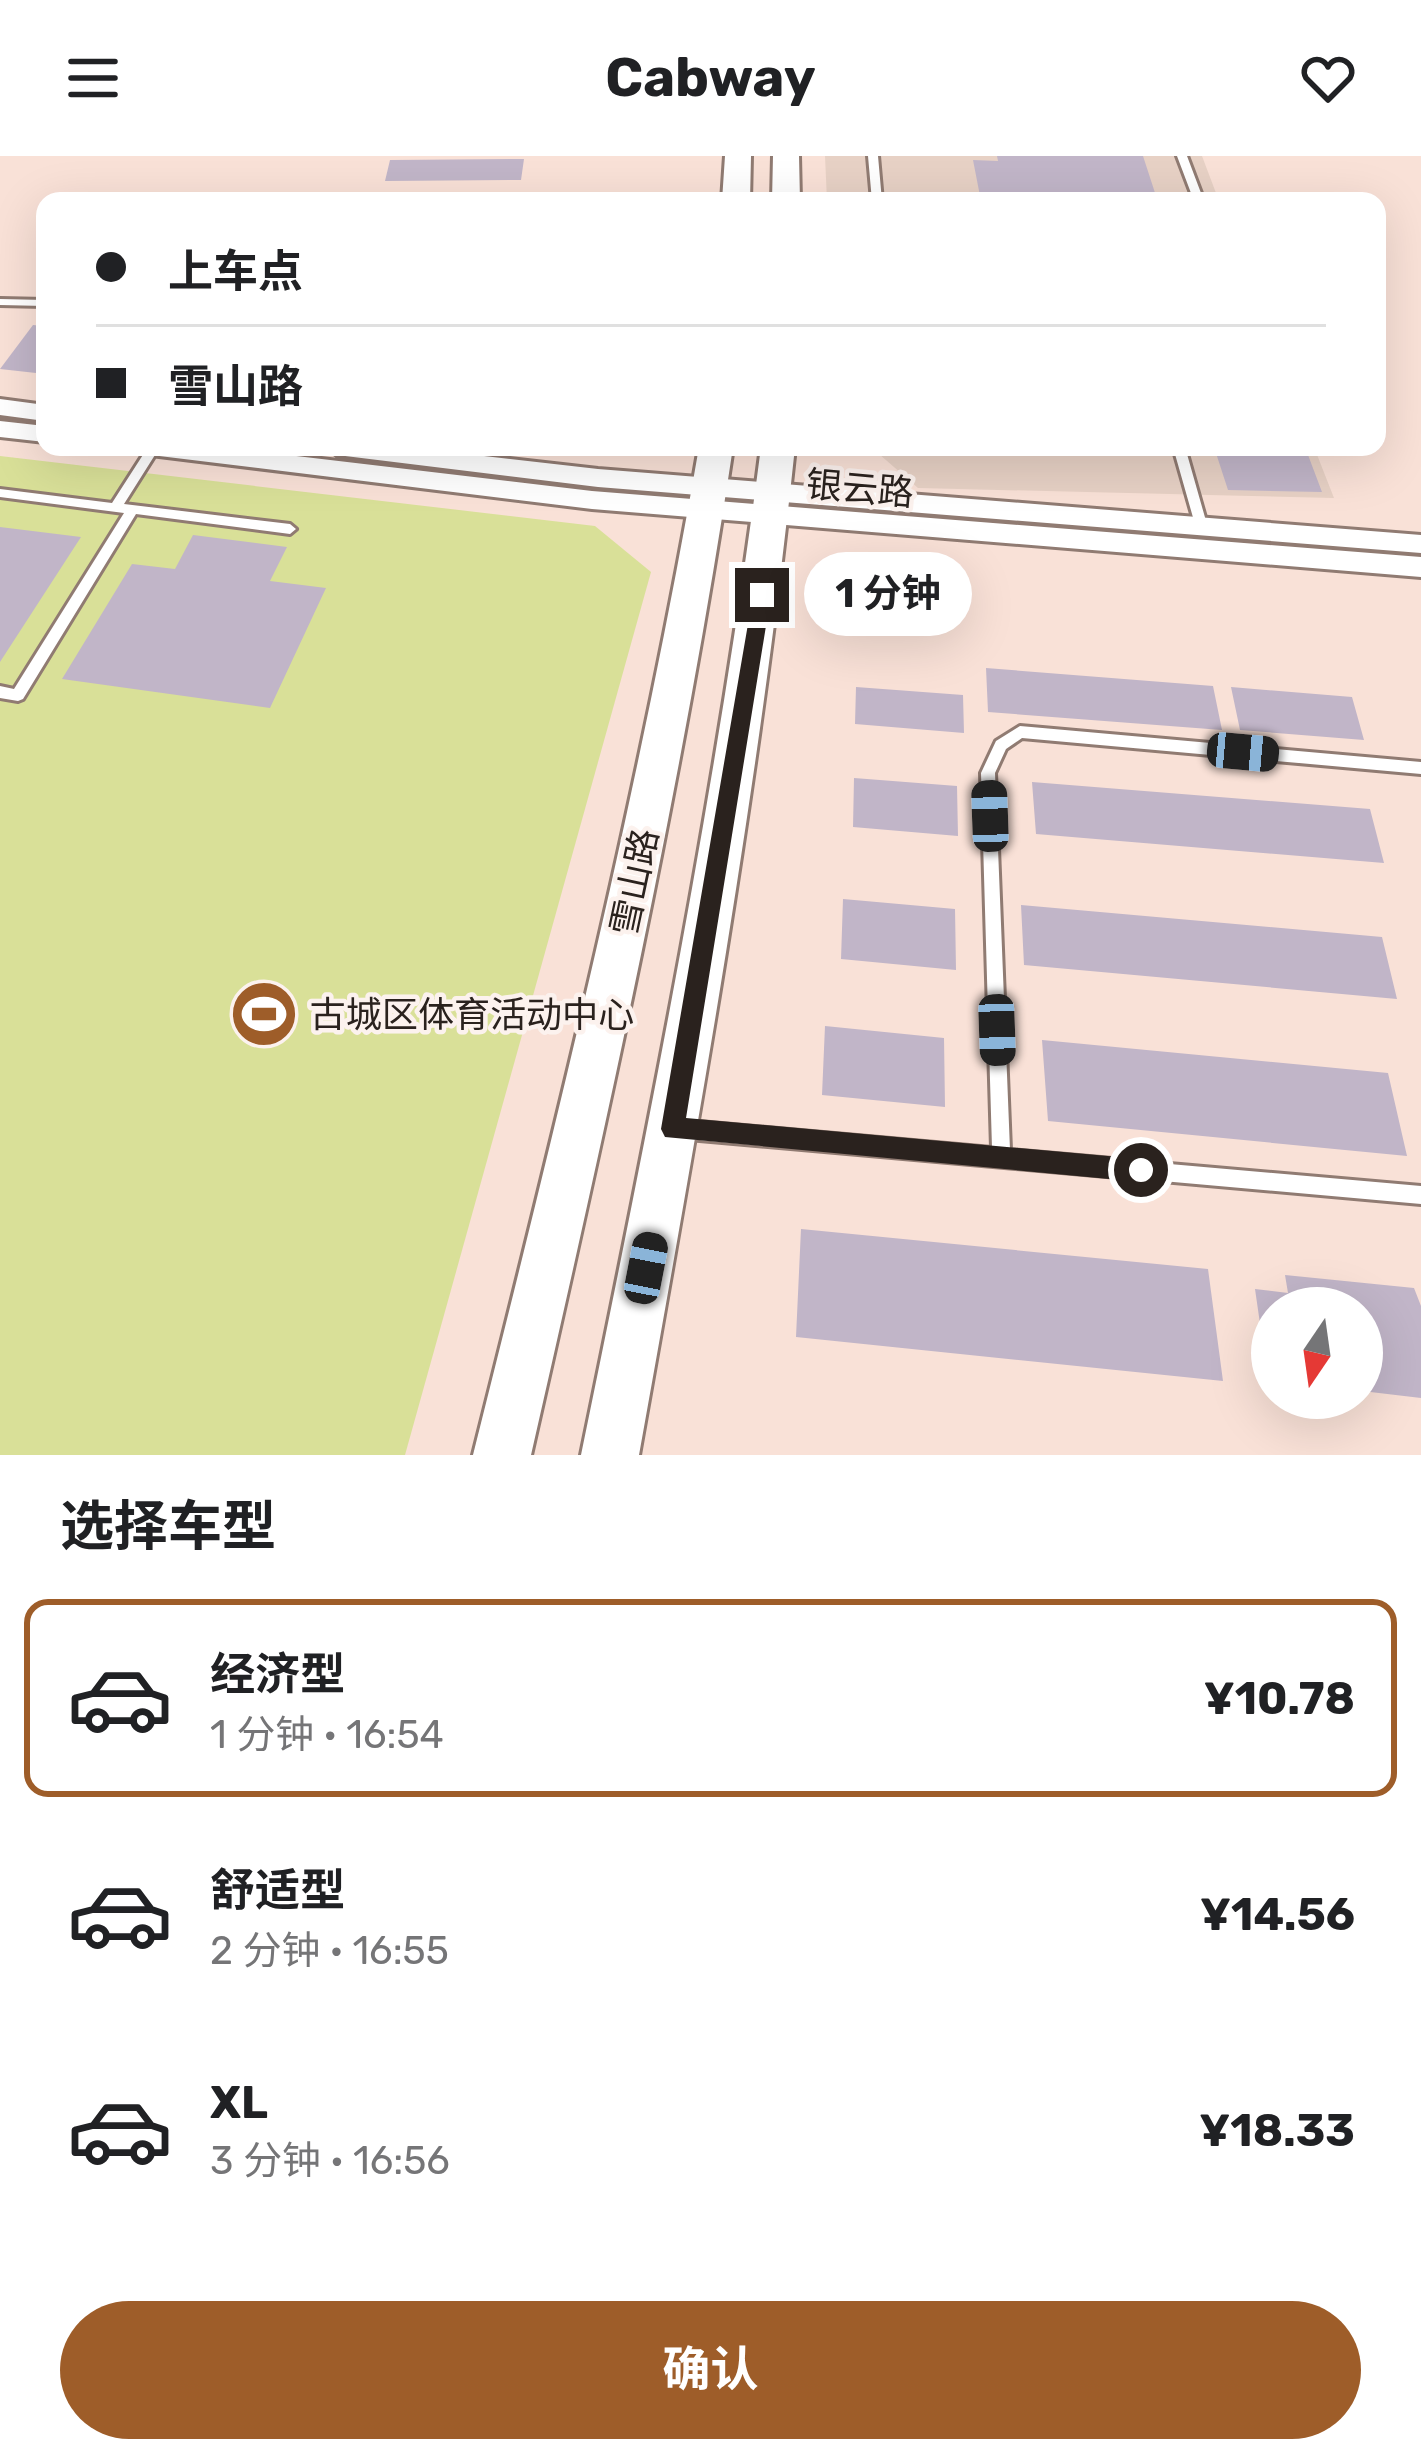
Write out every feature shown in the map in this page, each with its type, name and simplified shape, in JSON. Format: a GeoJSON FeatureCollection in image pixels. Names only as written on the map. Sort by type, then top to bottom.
{"type":"FeatureCollection","features":[{"type":"Feature","properties":{"kind":"main road"},"geometry":{"type":"LineString","coordinates":[[736,192],[738,156]]}},
{"type":"Feature","properties":{"kind":"main road"},"geometry":{"type":"LineString","coordinates":[[786,156],[786,192]]}},
{"type":"Feature","properties":{"kind":"main road"},"geometry":{"type":"LineString","coordinates":[[610,1455],[673,1129],[752,666],[777,456]]}},
{"type":"Feature","properties":{"kind":"main road","name":"雪山路"},"geometry":{"type":"LineString","coordinates":[[502,1455],[595,1065],[682,658],[712,482]]}},
{"type":"Feature","properties":{"kind":"street"},"geometry":{"type":"LineString","coordinates":[[0,407],[36,412]]}},
{"type":"Feature","properties":{"kind":"street"},"geometry":{"type":"LineString","coordinates":[[0,429],[36,433]]}},
{"type":"Feature","properties":{"kind":"street","name":"银云路"},"geometry":{"type":"LineString","coordinates":[[296,456],[712,482]]}},
{"type":"Feature","properties":{"kind":"street","name":"银云路"},"geometry":{"type":"LineString","coordinates":[[434,456],[712,482],[773,504],[1421,567]]}},
{"type":"Feature","properties":{"kind":"street","name":"银云路"},"geometry":{"type":"LineString","coordinates":[[773,504],[1421,544]]}},
{"type":"Feature","properties":{"kind":"lane"},"geometry":{"type":"LineString","coordinates":[[873,156],[876,192]]}},
{"type":"Feature","properties":{"kind":"lane"},"geometry":{"type":"LineString","coordinates":[[1183,156],[1196,192]]}},
{"type":"Feature","properties":{"kind":"lane"},"geometry":{"type":"LineString","coordinates":[[0,302],[36,303]]}},
{"type":"Feature","properties":{"kind":"lane"},"geometry":{"type":"LineString","coordinates":[[116,507],[147,456]]}},
{"type":"Feature","properties":{"kind":"lane"},"geometry":{"type":"LineString","coordinates":[[1182,456],[1202,528]]}},
{"type":"Feature","properties":{"kind":"lane"},"geometry":{"type":"LineString","coordinates":[[0,493],[290,529]]}},
{"type":"Feature","properties":{"kind":"lane"},"geometry":{"type":"LineString","coordinates":[[0,692],[18,695],[133,509]]}},
{"type":"Feature","properties":{"kind":"lane"},"geometry":{"type":"LineString","coordinates":[[1001,1158],[988,773],[1001,745],[1021,732],[1421,768]]}},
{"type":"Feature","properties":{"kind":"lane"},"geometry":{"type":"LineString","coordinates":[[673,1129],[1421,1196]]}},
{"type":"Feature","properties":{"kind":"shaded area"},"geometry":{"type":"Polygon","coordinates":[[[825,156],[1202,156],[1216,192],[827,192],[825,156]]]}},
{"type":"Feature","properties":{"kind":"shaded area"},"geometry":{"type":"Polygon","coordinates":[[[881,456],[1318,456],[1334,498],[918,488],[881,456]]]}},
{"type":"Feature","properties":{"kind":"green space","name":"古城区体育活动中心"},"geometry":{"type":"Polygon","coordinates":[[[0,456],[595,526],[651,572],[405,1455],[0,1455],[0,456]]]}},
{"type":"Feature","properties":{"kind":"building"},"geometry":{"type":"Polygon","coordinates":[[[997,156],[1143,156],[1155,192],[979,192],[973,160],[998,161],[997,156]]]}},
{"type":"Feature","properties":{"kind":"building"},"geometry":{"type":"Polygon","coordinates":[[[524,159],[521,180],[385,181],[390,160],[524,159]]]}},
{"type":"Feature","properties":{"kind":"building"},"geometry":{"type":"Polygon","coordinates":[[[33,325],[36,325],[36,373],[0,369],[33,325]]]}},
{"type":"Feature","properties":{"kind":"building"},"geometry":{"type":"Polygon","coordinates":[[[1217,456],[1308,456],[1322,492],[1228,490],[1217,456]]]}},
{"type":"Feature","properties":{"kind":"building"},"geometry":{"type":"Polygon","coordinates":[[[0,527],[81,537],[0,662],[0,527]]]}},
{"type":"Feature","properties":{"kind":"building"},"geometry":{"type":"Polygon","coordinates":[[[193,535],[287,547],[270,581],[326,588],[270,708],[62,679],[132,564],[175,569],[193,535]]]}},
{"type":"Feature","properties":{"kind":"building"},"geometry":{"type":"Polygon","coordinates":[[[986,668],[1213,686],[1222,730],[988,712],[986,668]]]}},
{"type":"Feature","properties":{"kind":"building"},"geometry":{"type":"Polygon","coordinates":[[[856,687],[963,695],[964,733],[855,724],[856,687]]]}},
{"type":"Feature","properties":{"kind":"building"},"geometry":{"type":"Polygon","coordinates":[[[1231,687],[1352,697],[1364,740],[1240,730],[1231,687]]]}},
{"type":"Feature","properties":{"kind":"building"},"geometry":{"type":"Polygon","coordinates":[[[854,778],[957,786],[958,836],[853,827],[854,778]]]}},
{"type":"Feature","properties":{"kind":"building"},"geometry":{"type":"Polygon","coordinates":[[[1032,782],[1370,809],[1384,863],[1036,834],[1032,782]]]}},
{"type":"Feature","properties":{"kind":"building"},"geometry":{"type":"Polygon","coordinates":[[[843,899],[955,909],[956,970],[841,959],[843,899]]]}},
{"type":"Feature","properties":{"kind":"building"},"geometry":{"type":"Polygon","coordinates":[[[1021,905],[1382,937],[1397,999],[1024,965],[1021,905]]]}},
{"type":"Feature","properties":{"kind":"building"},"geometry":{"type":"Polygon","coordinates":[[[825,1026],[944,1038],[945,1107],[822,1095],[825,1026]]]}},
{"type":"Feature","properties":{"kind":"building"},"geometry":{"type":"Polygon","coordinates":[[[1042,1040],[1388,1073],[1407,1156],[1048,1121],[1042,1040]]]}},
{"type":"Feature","properties":{"kind":"building"},"geometry":{"type":"Polygon","coordinates":[[[801,1229],[1208,1269],[1223,1381],[796,1337],[801,1229]]]}},
{"type":"Feature","properties":{"kind":"building"},"geometry":{"type":"Polygon","coordinates":[[[1285,1275],[1414,1288],[1421,1306],[1421,1398],[1383,1393],[1383,1287],[1287,1287],[1285,1275]]]}},
{"type":"Feature","properties":{"kind":"place","name":"古城区体育活动中心"},"geometry":{"type":"Point","coordinates":[264,1014]}},
{"type":"Feature","properties":{"kind":"route"},"geometry":{"type":"LineString","coordinates":[[762,595],[673,1129],[1141,1170]]}}]}
